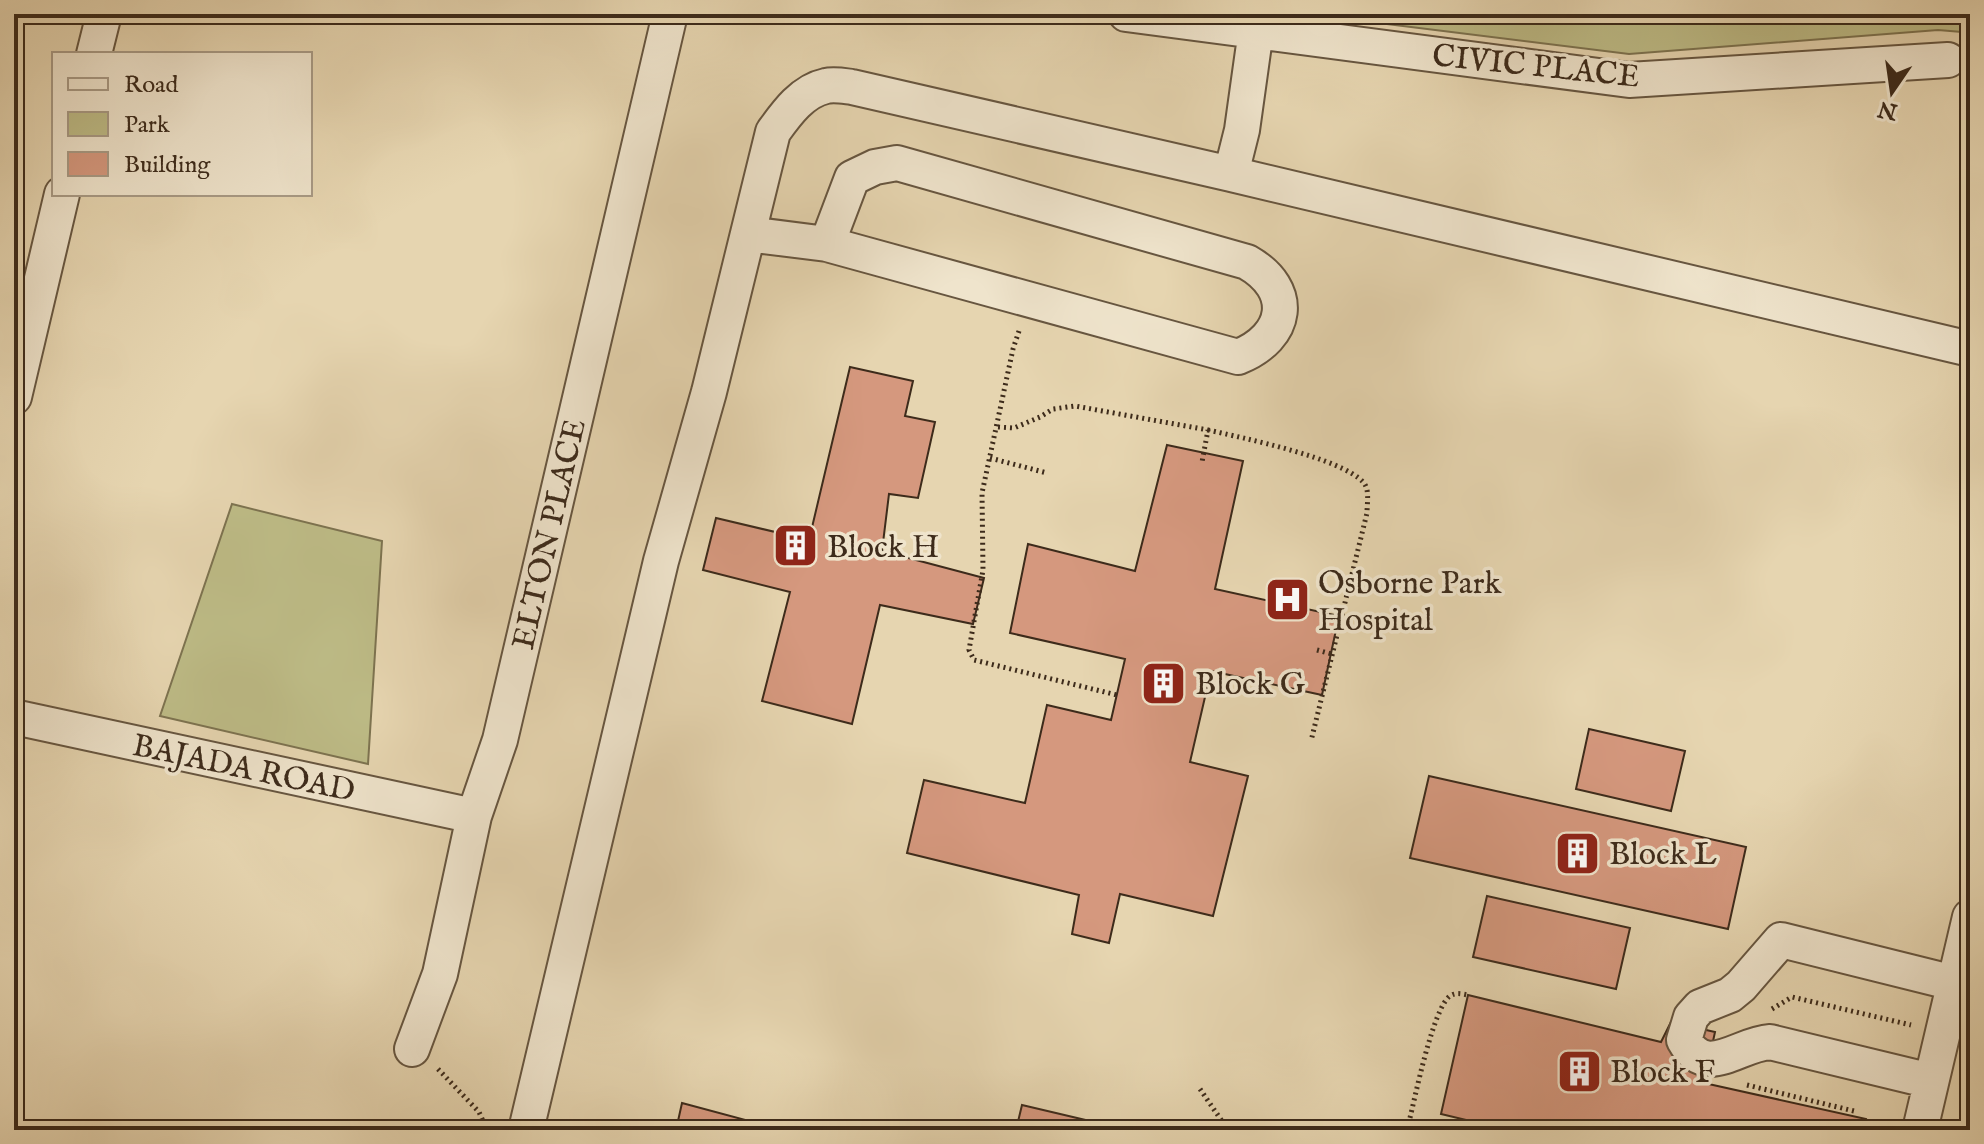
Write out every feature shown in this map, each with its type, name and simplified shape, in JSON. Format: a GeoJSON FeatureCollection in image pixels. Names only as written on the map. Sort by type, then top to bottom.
{"type":"FeatureCollection","features":[{"type":"Feature","properties":{"kind":"street"},"geometry":{"type":"LineString","coordinates":[[94,52],[104,14]]}},
{"type":"Feature","properties":{"kind":"street","name":"ELTON PLACE"},"geometry":{"type":"LineString","coordinates":[[412,1049],[440,974],[474,816],[500,740],[670,14]]}},
{"type":"Feature","properties":{"kind":"street","name":"CIVIC PLACE"},"geometry":{"type":"LineString","coordinates":[[1126,14],[1629,80],[1948,60]]}},
{"type":"Feature","properties":{"kind":"street"},"geometry":{"type":"LineString","coordinates":[[1231,174],[1242,130],[1256,30]]}},
{"type":"Feature","properties":{"kind":"street"},"geometry":{"type":"LineString","coordinates":[[526,1130],[661,561],[709,392],[773,132],[804,96],[827,85],[852,87],[1970,349]]}},
{"type":"Feature","properties":{"kind":"street"},"geometry":{"type":"LineString","coordinates":[[748,234],[827,244],[1238,357],[1256,350],[1266,340],[1277,324],[1281,311],[1272,283],[1262,270],[1247,262],[897,163],[875,167],[852,178],[827,244]]}},
{"type":"Feature","properties":{"kind":"street"},"geometry":{"type":"LineString","coordinates":[[14,397],[62,196]]}},
{"type":"Feature","properties":{"kind":"street","name":"BAJADA ROAD"},"geometry":{"type":"LineString","coordinates":[[14,717],[474,816]]}},
{"type":"Feature","properties":{"kind":"street"},"geometry":{"type":"LineString","coordinates":[[1920,1130],[1970,917]]}},
{"type":"Feature","properties":{"kind":"street"},"geometry":{"type":"LineString","coordinates":[[1931,1081],[1770,1042],[1756,1043],[1726,1056],[1702,1059],[1691,1054],[1684,1040],[1691,1017],[1700,1007],[1730,995],[1741,986],[1781,940],[1954,983]]}},
{"type":"Feature","properties":{"kind":"path"},"geometry":{"type":"LineString","coordinates":[[1020,330],[1011,357],[982,493],[983,570],[969,650],[974,660],[1117,695]]}},
{"type":"Feature","properties":{"kind":"path"},"geometry":{"type":"LineString","coordinates":[[998,427],[1014,428],[1053,409],[1075,406],[1263,442],[1331,464],[1364,483],[1367,513],[1311,741]]}},
{"type":"Feature","properties":{"kind":"path"},"geometry":{"type":"LineString","coordinates":[[1202,462],[1208,430]]}},
{"type":"Feature","properties":{"kind":"path"},"geometry":{"type":"LineString","coordinates":[[990,458],[1047,473]]}},
{"type":"Feature","properties":{"kind":"path"},"geometry":{"type":"LineString","coordinates":[[1317,650],[1332,654]]}},
{"type":"Feature","properties":{"kind":"path"},"geometry":{"type":"LineString","coordinates":[[1391,1130],[1409,1122],[1438,1013],[1449,997],[1458,993],[1468,995]]}},
{"type":"Feature","properties":{"kind":"path"},"geometry":{"type":"LineString","coordinates":[[1761,1016],[1792,997],[1911,1026],[1914,1010]]}},
{"type":"Feature","properties":{"kind":"path"},"geometry":{"type":"LineString","coordinates":[[412,1049],[447,1077],[479,1112],[487,1130]]}},
{"type":"Feature","properties":{"kind":"path"},"geometry":{"type":"LineString","coordinates":[[1740,1082],[1854,1111]]}},
{"type":"Feature","properties":{"kind":"path"},"geometry":{"type":"LineString","coordinates":[[1200,1089],[1228,1130]]}},
{"type":"Feature","properties":{"kind":"green space"},"geometry":{"type":"Polygon","coordinates":[[[1306,14],[1970,14],[1970,42],[1962,32],[1938,30],[1629,54],[1306,14]]]}},
{"type":"Feature","properties":{"kind":"green space"},"geometry":{"type":"Polygon","coordinates":[[[232,504],[382,541],[368,764],[160,716],[232,504]]]}},
{"type":"Feature","properties":{"kind":"building","name":"Block H"},"geometry":{"type":"Polygon","coordinates":[[[850,367],[913,381],[905,416],[935,422],[918,498],[889,494],[882,551],[984,578],[973,624],[880,605],[852,724],[762,701],[790,592],[703,570],[716,518],[809,540],[850,367]]]}},
{"type":"Feature","properties":{"kind":"building","name":"Block G"},"geometry":{"type":"Polygon","coordinates":[[[1167,445],[1243,461],[1215,589],[1339,616],[1322,695],[1211,671],[1190,762],[1248,776],[1213,916],[1120,894],[1109,943],[1072,934],[1079,895],[907,853],[924,780],[1025,803],[1047,705],[1111,720],[1125,659],[1010,633],[1028,544],[1135,571],[1167,445]]]}},
{"type":"Feature","properties":{"kind":"building","name":"Block L"},"geometry":{"type":"Polygon","coordinates":[[[1589,729],[1685,751],[1671,811],[1576,789],[1589,729]]]}},
{"type":"Feature","properties":{"kind":"building","name":"Block L"},"geometry":{"type":"Polygon","coordinates":[[[1429,776],[1746,847],[1728,929],[1410,858],[1429,776]]]}},
{"type":"Feature","properties":{"kind":"building","name":"Block L"},"geometry":{"type":"Polygon","coordinates":[[[1487,896],[1630,928],[1616,989],[1473,957],[1487,896]]]}},
{"type":"Feature","properties":{"kind":"building","name":"Block F"},"geometry":{"type":"Polygon","coordinates":[[[1468,995],[1661,1042],[1671,1022],[1715,1032],[1704,1083],[1866,1119],[1864,1130],[1508,1130],[1441,1114],[1468,995]]]}},
{"type":"Feature","properties":{"kind":"building"},"geometry":{"type":"Polygon","coordinates":[[[682,1103],[768,1126],[767,1130],[676,1130],[682,1103]]]}},
{"type":"Feature","properties":{"kind":"building"},"geometry":{"type":"Polygon","coordinates":[[[1022,1105],[1128,1130],[1016,1130],[1022,1105]]]}},
{"type":"Feature","properties":{"kind":"place","name":"Block H"},"geometry":{"type":"Point","coordinates":[796,546]}},
{"type":"Feature","properties":{"kind":"place","name":"Osborne Park Hospital"},"geometry":{"type":"Point","coordinates":[1287,600]}},
{"type":"Feature","properties":{"kind":"place","name":"Block G"},"geometry":{"type":"Point","coordinates":[1164,683]}},
{"type":"Feature","properties":{"kind":"place","name":"Block L"},"geometry":{"type":"Point","coordinates":[1578,853]}},
{"type":"Feature","properties":{"kind":"place","name":"Block F"},"geometry":{"type":"Point","coordinates":[1579,1071]}}]}
